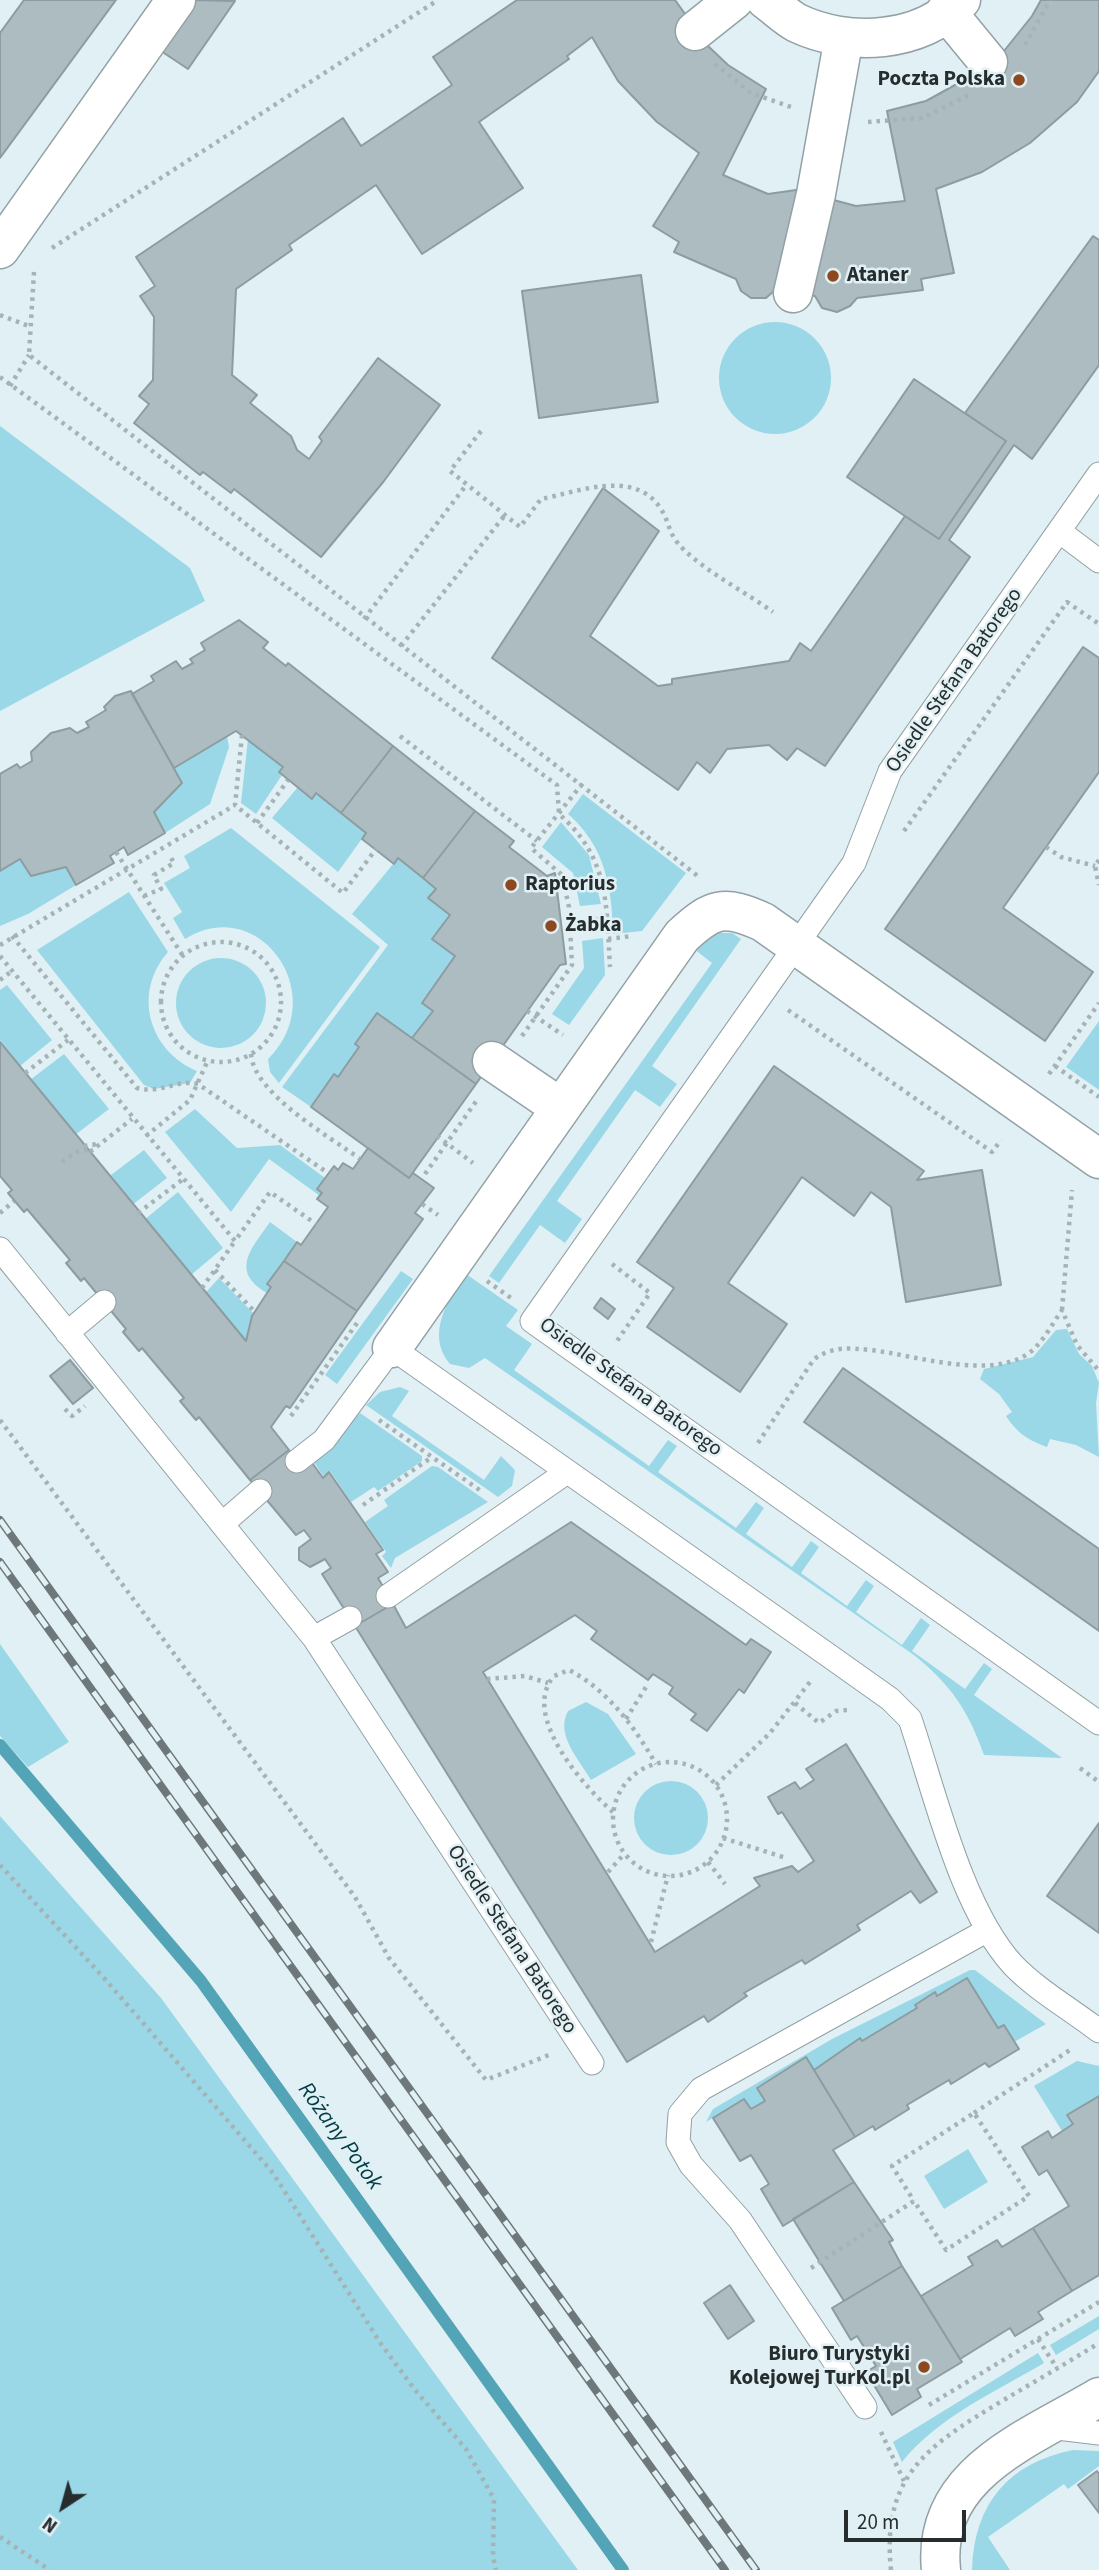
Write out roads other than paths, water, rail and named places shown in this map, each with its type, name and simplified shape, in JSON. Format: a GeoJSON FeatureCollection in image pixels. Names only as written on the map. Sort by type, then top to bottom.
{"type":"FeatureCollection","features":[{"type":"Feature","properties":{"kind":"street"},"geometry":{"type":"LineString","coordinates":[[18,254],[176,0]]}},
{"type":"Feature","properties":{"kind":"street"},"geometry":{"type":"LineString","coordinates":[[695,31],[734,0]]}},
{"type":"Feature","properties":{"kind":"street"},"geometry":{"type":"LineString","coordinates":[[766,0],[796,22],[844,37],[878,38],[919,28],[954,6],[988,62]]}},
{"type":"Feature","properties":{"kind":"street"},"geometry":{"type":"LineString","coordinates":[[793,293],[816,194],[844,37]]}},
{"type":"Feature","properties":{"kind":"street"},"geometry":{"type":"LineString","coordinates":[[392,1348],[521,1081],[705,914],[724,909],[747,914],[796,943],[1026,1107],[1086,1170]]}},
{"type":"Feature","properties":{"kind":"street"},"geometry":{"type":"LineString","coordinates":[[941,2570],[943,2523],[961,2489],[989,2463],[1099,2397]]}},
{"type":"Feature","properties":{"kind":"lane","name":"Osiedle Stefana Batorego"},"geometry":{"type":"LineString","coordinates":[[1099,474],[890,771],[854,863],[532,1321],[1099,1723]]}},
{"type":"Feature","properties":{"kind":"lane"},"geometry":{"type":"LineString","coordinates":[[1059,531],[1099,561]]}},
{"type":"Feature","properties":{"kind":"lane","name":"Osiedle Stefana Batorego"},"geometry":{"type":"LineString","coordinates":[[0,1249],[314,1638],[592,2063]]}},
{"type":"Feature","properties":{"kind":"lane"},"geometry":{"type":"LineString","coordinates":[[67,1333],[104,1302]]}},
{"type":"Feature","properties":{"kind":"lane"},"geometry":{"type":"LineString","coordinates":[[297,1461],[324,1440],[392,1348],[890,1699],[910,1719],[967,1887],[986,1931],[1015,1967],[1099,2031]]}},
{"type":"Feature","properties":{"kind":"lane"},"geometry":{"type":"LineString","coordinates":[[388,1596],[568,1472]]}},
{"type":"Feature","properties":{"kind":"lane"},"geometry":{"type":"LineString","coordinates":[[222,1524],[260,1491]]}},
{"type":"Feature","properties":{"kind":"lane"},"geometry":{"type":"LineString","coordinates":[[314,1638],[350,1618]]}},
{"type":"Feature","properties":{"kind":"lane"},"geometry":{"type":"LineString","coordinates":[[871,2416],[740,2220],[691,2165],[678,2142],[680,2115],[701,2089],[986,1931]]}},
{"type":"Feature","properties":{"kind":"lane"},"geometry":{"type":"LineString","coordinates":[[1049,2427],[1099,2432]]}},
{"type":"Feature","properties":{"kind":"waterway","name":"Różany Potok"},"geometry":{"type":"LineString","coordinates":[[0,1745],[201,1981],[623,2570]]}},
{"type":"Feature","properties":{"kind":"railway"},"geometry":{"type":"LineString","coordinates":[[0,1520],[756,2570]]}},
{"type":"Feature","properties":{"kind":"railway"},"geometry":{"type":"LineString","coordinates":[[0,1562],[725,2570]]}},
{"type":"Feature","properties":{"kind":"place","name":"Poczta Polska"},"geometry":{"type":"Point","coordinates":[1019,80]}},
{"type":"Feature","properties":{"kind":"place","name":"Ataner"},"geometry":{"type":"Point","coordinates":[833,276]}},
{"type":"Feature","properties":{"kind":"place","name":"Raptorius"},"geometry":{"type":"Point","coordinates":[511,885]}},
{"type":"Feature","properties":{"kind":"place","name":"Żabka"},"geometry":{"type":"Point","coordinates":[551,926]}},
{"type":"Feature","properties":{"kind":"place","name":"Biuro Turystyki Kolejowej TurKol.pl"},"geometry":{"type":"Point","coordinates":[924,2367]}}]}
